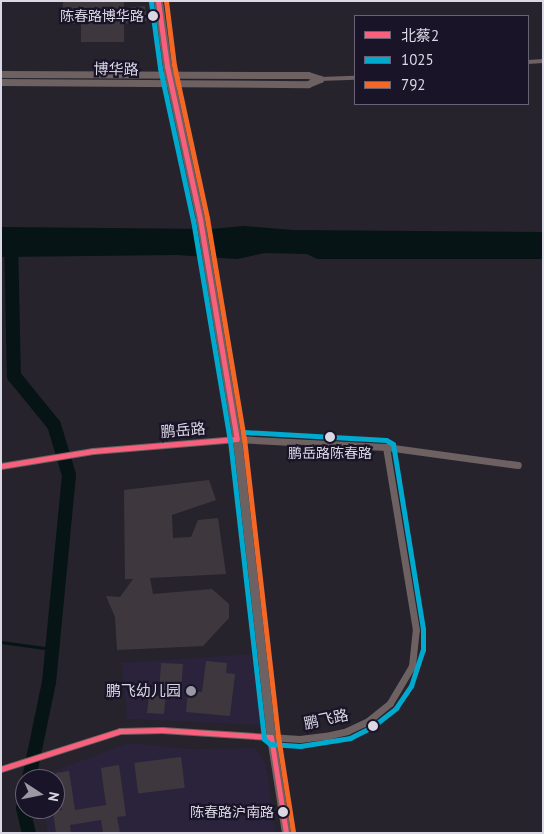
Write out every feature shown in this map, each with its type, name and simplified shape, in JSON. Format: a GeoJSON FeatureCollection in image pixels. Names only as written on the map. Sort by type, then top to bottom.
{"type":"FeatureCollection","features":[{"type":"Feature","properties":{"kind":"street"},"geometry":{"type":"LineString","coordinates":[[158,1],[170,79],[200,219],[237,439],[271,737],[286,833]]}},
{"type":"Feature","properties":{"kind":"street","name":"博华路"},"geometry":{"type":"LineString","coordinates":[[1,74],[170,79]]}},
{"type":"Feature","properties":{"kind":"street","name":"博华路"},"geometry":{"type":"LineString","coordinates":[[1,82],[308,75],[320,79]]}},
{"type":"Feature","properties":{"kind":"street","name":"鹏岳路"},"geometry":{"type":"LineString","coordinates":[[1,466],[45,457],[237,439],[386,447],[518,465]]}},
{"type":"Feature","properties":{"kind":"street","name":"鹏飞路"},"geometry":{"type":"LineString","coordinates":[[1,769],[120,731],[162,730],[271,737],[326,736],[361,724],[390,702],[412,666],[416,630],[386,447]]}},
{"type":"Feature","properties":{"kind":"lane"},"geometry":{"type":"LineString","coordinates":[[529,62],[543,60]]}},
{"type":"Feature","properties":{"kind":"lane","name":"博华路"},"geometry":{"type":"LineString","coordinates":[[320,79],[354,78]]}},
{"type":"Feature","properties":{"kind":"shaded area"},"geometry":{"type":"Polygon","coordinates":[[[244,226],[293,230],[543,232],[543,259],[317,259],[307,254],[265,253],[237,259],[177,255],[1,257],[1,227],[211,229],[244,226]]]}},
{"type":"Feature","properties":{"kind":"shaded area","name":"鹏飞幼儿园"},"geometry":{"type":"Polygon","coordinates":[[[251,654],[262,725],[127,719],[122,663],[251,654]]]}},
{"type":"Feature","properties":{"kind":"shaded area"},"geometry":{"type":"Polygon","coordinates":[[[129,743],[190,749],[255,748],[266,764],[275,833],[47,833],[45,819],[65,819],[65,769],[59,769],[129,743]]]}},
{"type":"Feature","properties":{"kind":"building"},"geometry":{"type":"Polygon","coordinates":[[[63,1],[124,1],[124,8],[145,6],[147,21],[124,24],[124,42],[81,42],[81,24],[62,24],[63,1]]]}},
{"type":"Feature","properties":{"kind":"building"},"geometry":{"type":"Polygon","coordinates":[[[209,480],[216,500],[172,515],[173,538],[191,537],[198,520],[218,518],[226,574],[150,578],[153,594],[212,589],[229,604],[229,618],[203,646],[117,650],[115,617],[106,596],[120,597],[133,579],[125,579],[124,490],[209,480]]]}},
{"type":"Feature","properties":{"kind":"building"},"geometry":{"type":"Polygon","coordinates":[[[206,661],[227,663],[226,673],[235,674],[230,716],[186,712],[188,691],[202,692],[206,661]]]}},
{"type":"Feature","properties":{"kind":"building"},"geometry":{"type":"Polygon","coordinates":[[[161,663],[183,664],[181,693],[166,693],[164,714],[147,713],[149,695],[159,696],[161,663]]]}},
{"type":"Feature","properties":{"kind":"building"},"geometry":{"type":"Polygon","coordinates":[[[181,757],[185,788],[138,793],[134,763],[181,757]]]}},
{"type":"Feature","properties":{"kind":"building"},"geometry":{"type":"Polygon","coordinates":[[[119,765],[126,816],[117,817],[120,833],[103,833],[101,820],[70,825],[71,833],[56,833],[54,819],[65,819],[65,772],[69,771],[75,810],[106,805],[101,768],[119,765]]]}},
{"type":"Feature","properties":{"kind":"waterway"},"geometry":{"type":"LineString","coordinates":[[11,238],[14,376],[54,425],[69,475],[49,682],[31,769]]}},
{"type":"Feature","properties":{"kind":"waterway"},"geometry":{"type":"LineString","coordinates":[[1,642],[52,649]]}},
{"type":"Feature","properties":{"kind":"waterway"},"geometry":{"type":"LineString","coordinates":[[26,819],[29,833]]}},
{"type":"Feature","properties":{"kind":"transit line","name":"北蔡2"},"geometry":{"type":"LineString","coordinates":[[158,1],[167,66],[200,219],[237,439]]}},
{"type":"Feature","properties":{"kind":"transit line","name":"792"},"geometry":{"type":"LineString","coordinates":[[166,1],[174,65],[207,218],[244,438],[278,736],[293,832]]}},
{"type":"Feature","properties":{"kind":"transit line","name":"1025"},"geometry":{"type":"LineString","coordinates":[[151,2],[160,68],[193,220],[230,440],[264,739],[270,744],[300,746],[350,738],[372,727],[396,708],[411,686],[423,650],[423,629],[393,444],[386,440],[243,432]]}},
{"type":"Feature","properties":{"kind":"transit line","name":"北蔡2"},"geometry":{"type":"LineString","coordinates":[[1,466],[93,451],[237,439]]}},
{"type":"Feature","properties":{"kind":"transit line","name":"北蔡2"},"geometry":{"type":"LineString","coordinates":[[1,769],[120,731],[162,730],[271,737]]}},
{"type":"Feature","properties":{"kind":"transit line","name":"北蔡2"},"geometry":{"type":"LineString","coordinates":[[271,737],[286,833]]}},
{"type":"Feature","properties":{"kind":"place","name":"陈春路博华路"},"geometry":{"type":"Point","coordinates":[153,16]}},
{"type":"Feature","properties":{"kind":"place","name":"鹏岳路陈春路"},"geometry":{"type":"Point","coordinates":[330,437]}},
{"type":"Feature","properties":{"kind":"place","name":"鹏飞幼儿园"},"geometry":{"type":"Point","coordinates":[191,691]}},
{"type":"Feature","properties":{"kind":"place","name":"陈春路沪南路"},"geometry":{"type":"Point","coordinates":[283,812]}}]}
